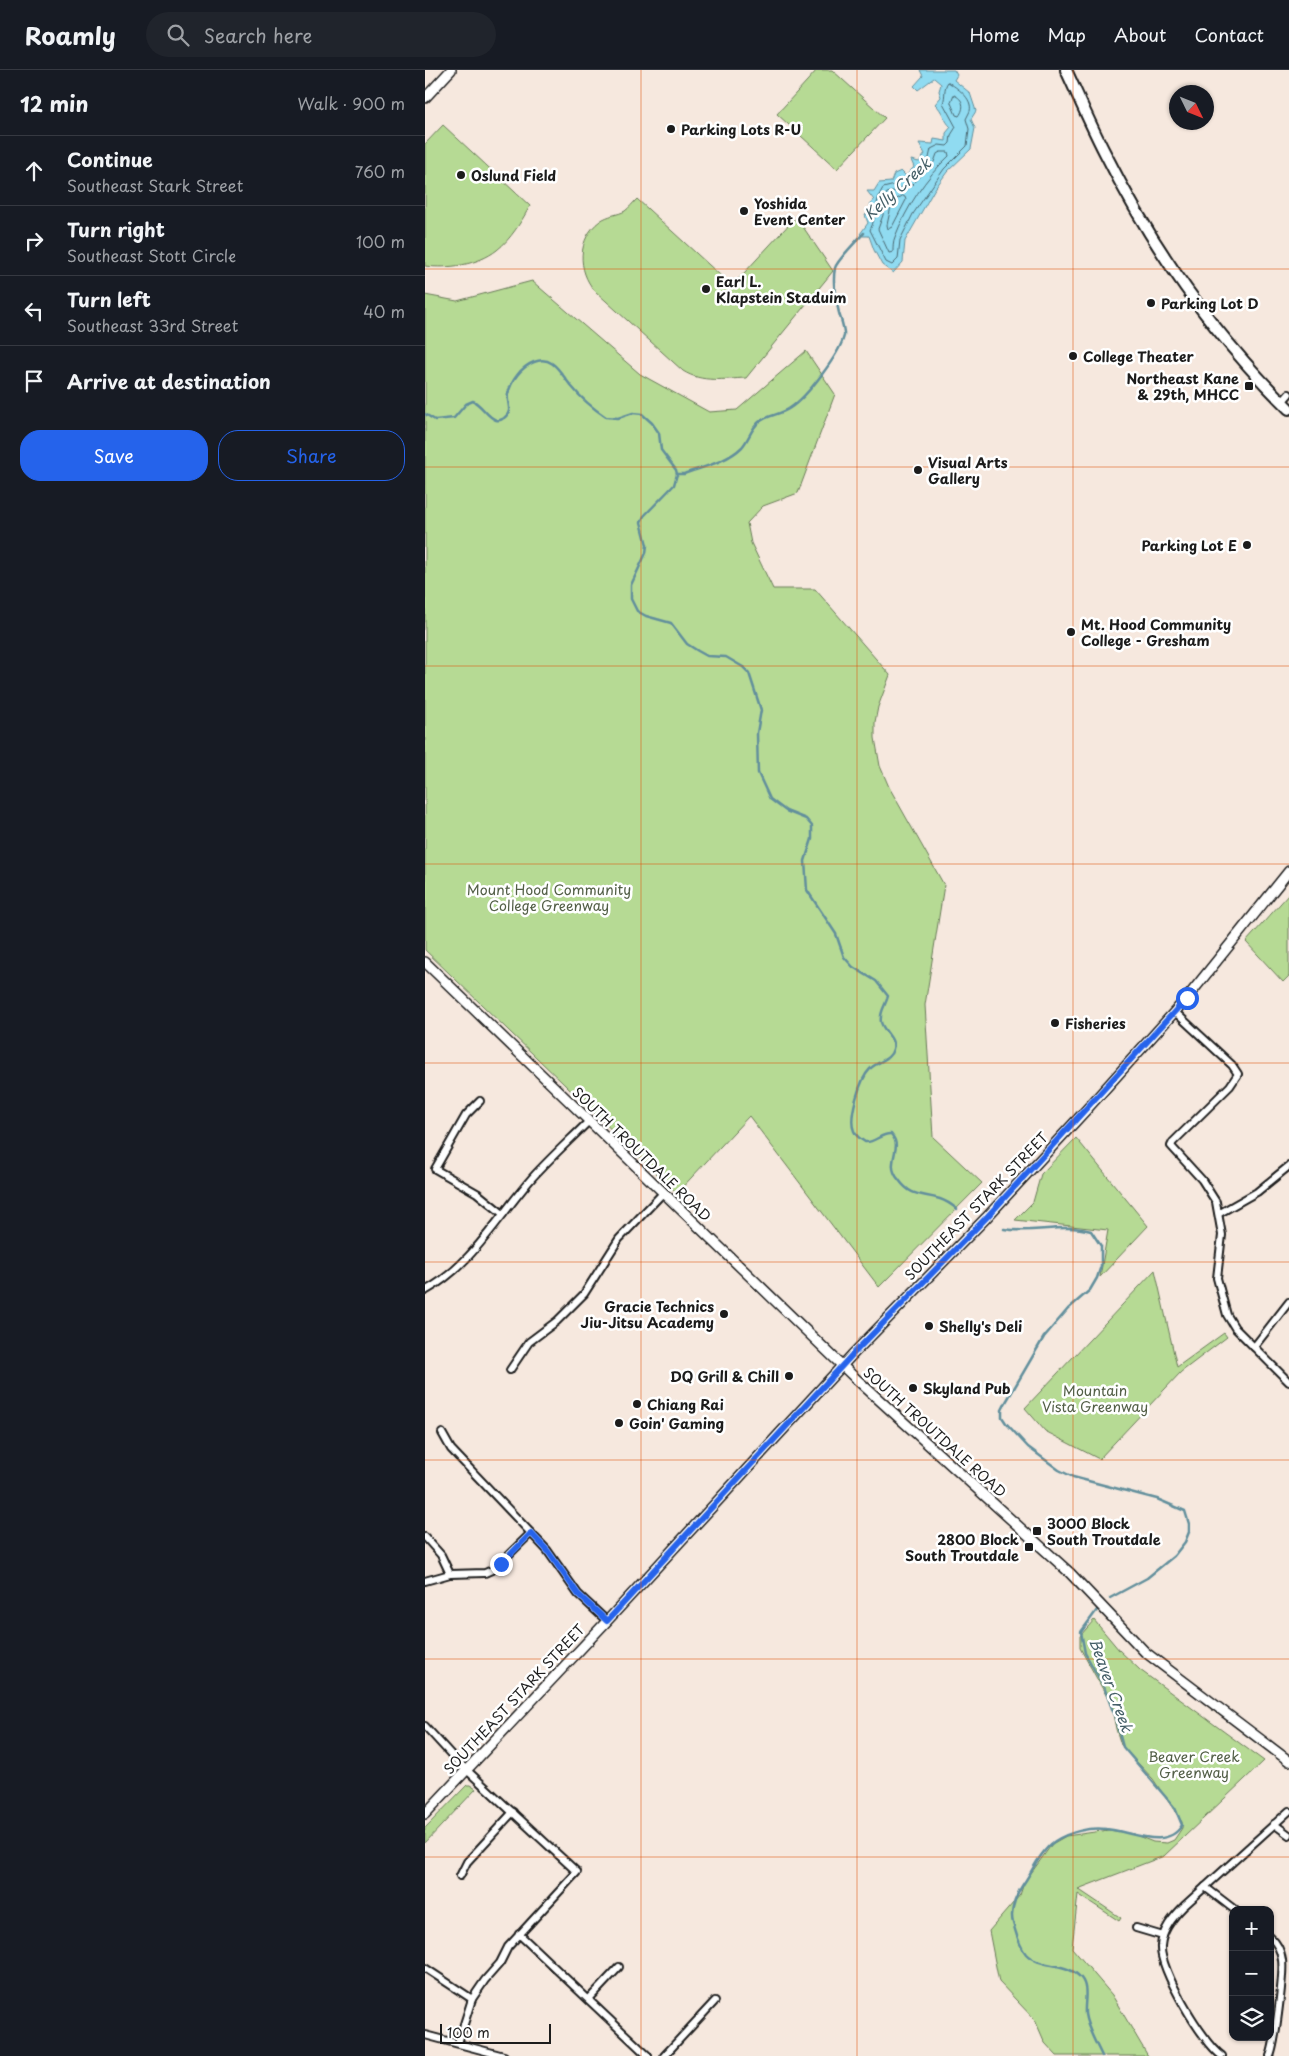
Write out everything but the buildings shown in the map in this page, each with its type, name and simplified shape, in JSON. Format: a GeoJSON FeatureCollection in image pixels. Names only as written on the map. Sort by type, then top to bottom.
{"type":"FeatureCollection","features":[{"type":"Feature","properties":{"kind":"main road"},"geometry":{"type":"LineString","coordinates":[[425,98],[451,70]]}},
{"type":"Feature","properties":{"kind":"main road"},"geometry":{"type":"LineString","coordinates":[[1066,70],[1112,166],[1141,219],[1168,261],[1224,337],[1287,402]]}},
{"type":"Feature","properties":{"kind":"main road","name":"SOUTHEAST STARK STREET"},"geometry":{"type":"LineString","coordinates":[[425,1814],[607,1621],[842,1366],[986,1218],[1175,1012],[1289,871]]}},
{"type":"Feature","properties":{"kind":"main road","name":"SOUTH TROUTDALE ROAD"},"geometry":{"type":"LineString","coordinates":[[425,962],[842,1366],[1070,1573],[1153,1660],[1289,1761]]}},
{"type":"Feature","properties":{"kind":"street"},"geometry":{"type":"LineString","coordinates":[[1175,1012],[1232,1065],[1239,1074],[1230,1086],[1171,1146],[1202,1180],[1216,1202],[1222,1235],[1217,1278],[1227,1316],[1235,1328],[1289,1382]]}},
{"type":"Feature","properties":{"kind":"street"},"geometry":{"type":"LineString","coordinates":[[480,1102],[466,1115],[435,1169],[477,1193],[503,1214]]}},
{"type":"Feature","properties":{"kind":"street"},"geometry":{"type":"LineString","coordinates":[[425,1291],[457,1269],[533,1178],[589,1121]]}},
{"type":"Feature","properties":{"kind":"street"},"geometry":{"type":"LineString","coordinates":[[1219,1213],[1257,1192],[1289,1166]]}},
{"type":"Feature","properties":{"kind":"street"},"geometry":{"type":"LineString","coordinates":[[511,1370],[529,1342],[557,1321],[584,1294],[619,1239],[663,1194]]}},
{"type":"Feature","properties":{"kind":"street"},"geometry":{"type":"LineString","coordinates":[[1253,1347],[1289,1302]]}},
{"type":"Feature","properties":{"kind":"street"},"geometry":{"type":"LineString","coordinates":[[442,1432],[451,1449],[547,1550],[578,1594],[607,1621]]}},
{"type":"Feature","properties":{"kind":"street"},"geometry":{"type":"LineString","coordinates":[[425,1581],[450,1574],[485,1573],[494,1569],[531,1533]]}},
{"type":"Feature","properties":{"kind":"street"},"geometry":{"type":"LineString","coordinates":[[425,1537],[441,1555],[450,1574]]}},
{"type":"Feature","properties":{"kind":"street"},"geometry":{"type":"LineString","coordinates":[[425,1726],[467,1770],[577,1872],[519,1934],[508,1947],[500,1963],[485,1980],[473,1999],[459,2043]]}},
{"type":"Feature","properties":{"kind":"street"},"geometry":{"type":"LineString","coordinates":[[1222,2056],[1206,2041],[1170,1980],[1161,1954],[1163,1936],[1177,1913],[1289,1811]]}},
{"type":"Feature","properties":{"kind":"street"},"geometry":{"type":"LineString","coordinates":[[460,1876],[467,1862],[513,1812]]}},
{"type":"Feature","properties":{"kind":"street"},"geometry":{"type":"LineString","coordinates":[[1274,1824],[1289,1835]]}},
{"type":"Feature","properties":{"kind":"street"},"geometry":{"type":"LineString","coordinates":[[1205,1887],[1230,1906]]}},
{"type":"Feature","properties":{"kind":"street"},"geometry":{"type":"LineString","coordinates":[[1136,1928],[1163,1936]]}},
{"type":"Feature","properties":{"kind":"street"},"geometry":{"type":"LineString","coordinates":[[519,1934],[648,2056]]}},
{"type":"Feature","properties":{"kind":"street"},"geometry":{"type":"LineString","coordinates":[[1269,2056],[1274,2043],[1283,1968],[1279,1950],[1274,1943]]}},
{"type":"Feature","properties":{"kind":"street"},"geometry":{"type":"LineString","coordinates":[[589,1999],[619,1967]]}},
{"type":"Feature","properties":{"kind":"street"},"geometry":{"type":"LineString","coordinates":[[425,1968],[473,1999]]}},
{"type":"Feature","properties":{"kind":"street"},"geometry":{"type":"LineString","coordinates":[[663,2056],[715,2001]]}},
{"type":"Feature","properties":{"kind":"street"},"geometry":{"type":"LineString","coordinates":[[425,2035],[504,2056]]}},
{"type":"Feature","properties":{"kind":"green space"},"geometry":{"type":"Polygon","coordinates":[[[817,70],[832,70],[885,118],[837,169],[777,114],[817,70]]]}},
{"type":"Feature","properties":{"kind":"green space","name":"Oslund Field"},"geometry":{"type":"Polygon","coordinates":[[[443,125],[530,206],[502,246],[489,255],[462,265],[425,266],[425,144],[443,125]]]}},
{"type":"Feature","properties":{"kind":"green space","name":"Earl L. Klapstein Staduim"},"geometry":{"type":"Polygon","coordinates":[[[637,199],[732,286],[794,219],[799,221],[833,271],[746,378],[705,379],[683,371],[595,291],[589,283],[585,274],[582,255],[587,236],[600,221],[625,211],[637,199]]]}},
{"type":"Feature","properties":{"kind":"green space","name":"Mount Hood Community College Greenway"},"geometry":{"type":"Polygon","coordinates":[[[532,281],[640,374],[709,412],[737,410],[806,351],[835,394],[798,493],[763,506],[747,523],[751,543],[773,589],[815,589],[890,675],[878,707],[875,722],[875,738],[880,766],[889,787],[944,885],[925,1005],[933,1137],[982,1183],[879,1287],[749,1116],[677,1193],[425,950],[425,295],[457,301],[532,281]]]}},
{"type":"Feature","properties":{"kind":"green space"},"geometry":{"type":"Polygon","coordinates":[[[1289,894],[1289,976],[1283,982],[1246,942],[1289,894]]]}},
{"type":"Feature","properties":{"kind":"green space"},"geometry":{"type":"Polygon","coordinates":[[[1076,1138],[1148,1226],[1100,1277],[1108,1230],[1015,1220],[1033,1202],[1041,1174],[1076,1138]]]}},
{"type":"Feature","properties":{"kind":"green space","name":"Mountain Vista Greenway"},"geometry":{"type":"Polygon","coordinates":[[[1155,1270],[1177,1367],[1224,1333],[1227,1337],[1181,1372],[1099,1459],[1045,1431],[1025,1408],[1155,1270]]]}},
{"type":"Feature","properties":{"kind":"green space","name":"Beaver Creek Greenway"},"geometry":{"type":"Polygon","coordinates":[[[1094,1620],[1119,1650],[1140,1670],[1264,1761],[1164,1856],[1078,1889],[1121,1918],[1119,1921],[1078,1894],[1072,1948],[1112,1995],[1148,2056],[1057,2056],[1045,2043],[1035,2020],[999,1982],[989,1931],[1020,1895],[1024,1883],[1052,1844],[1066,1836],[1109,1830],[1133,1834],[1153,1842],[1167,1843],[1174,1840],[1182,1828],[1182,1822],[1153,1779],[1121,1745],[1111,1704],[1080,1648],[1080,1636],[1094,1620]]]}},
{"type":"Feature","properties":{"kind":"green space"},"geometry":{"type":"Polygon","coordinates":[[[467,1785],[476,1789],[425,1843],[425,1828],[467,1785]]]}},
{"type":"Feature","properties":{"kind":"water"},"geometry":{"type":"Polygon","coordinates":[[[920,70],[954,70],[957,75],[954,80],[970,93],[976,111],[971,119],[975,128],[971,149],[947,172],[934,190],[905,241],[903,262],[893,273],[882,265],[869,236],[860,234],[868,223],[865,215],[872,213],[870,205],[874,200],[867,191],[874,191],[879,183],[891,182],[894,174],[901,171],[906,176],[914,167],[911,160],[919,162],[925,154],[919,143],[933,144],[934,139],[946,141],[946,133],[951,127],[935,104],[941,97],[939,91],[941,84],[934,78],[918,90],[914,86],[923,76],[920,70]]]}},
{"type":"Feature","properties":{"kind":"waterway","name":"Kelly Creek"},"geometry":{"type":"LineString","coordinates":[[677,474],[684,474],[715,464],[729,457],[742,447],[759,422],[797,403],[821,375],[836,354],[844,336],[835,291],[835,268],[843,255],[864,233]]}},
{"type":"Feature","properties":{"kind":"waterway","name":"Beaver Creek"},"geometry":{"type":"LineString","coordinates":[[425,414],[435,420],[454,418],[466,404],[473,401],[487,414],[496,420],[500,420],[509,413],[508,394],[514,379],[529,364],[541,360],[552,363],[579,395],[606,417],[618,418],[633,413],[642,414],[659,433],[661,450],[677,474],[674,485],[644,516],[641,522],[647,545],[646,553],[631,585],[631,599],[637,611],[646,616],[671,623],[687,644],[698,651],[707,656],[726,657],[749,673],[761,710],[757,733],[758,773],[770,799],[786,811],[806,819],[812,826],[812,839],[805,861],[807,890],[836,934],[844,957],[853,967],[876,981],[888,996],[882,1012],[881,1022],[893,1042],[893,1049],[889,1056],[870,1069],[862,1081],[854,1108],[854,1131],[865,1142],[891,1134],[896,1145],[893,1170],[904,1186],[918,1194],[934,1197],[949,1203],[957,1209]]}},
{"type":"Feature","properties":{"kind":"waterway"},"geometry":{"type":"LineString","coordinates":[[1004,1229],[1069,1228],[1091,1231],[1101,1246],[1101,1266],[1090,1290],[1068,1309],[1044,1337],[1006,1402],[1002,1410],[1002,1417],[1028,1447],[1059,1470],[1073,1477],[1157,1499],[1185,1511],[1189,1524],[1189,1532],[1185,1542],[1174,1556],[1147,1578],[1110,1598]]}},
{"type":"Feature","properties":{"kind":"waterway","name":"Beaver Creek"},"geometry":{"type":"LineString","coordinates":[[1097,1610],[1081,1632],[1085,1653],[1104,1687],[1123,1747],[1175,1808],[1182,1825],[1175,1833],[1167,1837],[1147,1838],[1116,1830],[1093,1829],[1066,1835],[1055,1841],[1042,1854],[1023,1884],[1015,1900],[1012,1918],[1021,1947],[1026,1954],[1038,1962],[1068,1969],[1081,1978],[1086,1991],[1086,2019],[1102,2056]]}},
{"type":"Feature","properties":{"kind":"place","name":"Parking Lots R-U"},"geometry":{"type":"Point","coordinates":[671,129]}},
{"type":"Feature","properties":{"kind":"place","name":"Oslund Field"},"geometry":{"type":"Point","coordinates":[461,175]}},
{"type":"Feature","properties":{"kind":"place","name":"Yoshida Event Center"},"geometry":{"type":"Point","coordinates":[744,211]}},
{"type":"Feature","properties":{"kind":"place","name":"Earl L. Klapstein Staduim"},"geometry":{"type":"Point","coordinates":[706,289]}},
{"type":"Feature","properties":{"kind":"place","name":"Parking Lot D"},"geometry":{"type":"Point","coordinates":[1151,303]}},
{"type":"Feature","properties":{"kind":"place","name":"College Theater"},"geometry":{"type":"Point","coordinates":[1073,356]}},
{"type":"Feature","properties":{"kind":"place","name":"Northeast Kane & 29th, MHCC"},"geometry":{"type":"Point","coordinates":[1249,386]}},
{"type":"Feature","properties":{"kind":"place","name":"Visual Arts Gallery"},"geometry":{"type":"Point","coordinates":[918,470]}},
{"type":"Feature","properties":{"kind":"place","name":"Parking Lot E"},"geometry":{"type":"Point","coordinates":[1247,545]}},
{"type":"Feature","properties":{"kind":"place","name":"Mt. Hood Community College - Gresham"},"geometry":{"type":"Point","coordinates":[1071,632]}},
{"type":"Feature","properties":{"kind":"place","name":"Fisheries"},"geometry":{"type":"Point","coordinates":[1055,1023]}},
{"type":"Feature","properties":{"kind":"place","name":"Gracie Technics Jiu-Jitsu Academy"},"geometry":{"type":"Point","coordinates":[724,1314]}},
{"type":"Feature","properties":{"kind":"place","name":"Shelly's Deli"},"geometry":{"type":"Point","coordinates":[929,1326]}},
{"type":"Feature","properties":{"kind":"place","name":"DQ Grill & Chill"},"geometry":{"type":"Point","coordinates":[789,1376]}},
{"type":"Feature","properties":{"kind":"place","name":"Skyland Pub"},"geometry":{"type":"Point","coordinates":[913,1388]}},
{"type":"Feature","properties":{"kind":"place","name":"Chiang Rai"},"geometry":{"type":"Point","coordinates":[637,1404]}},
{"type":"Feature","properties":{"kind":"place","name":"Goin' Gaming"},"geometry":{"type":"Point","coordinates":[619,1423]}},
{"type":"Feature","properties":{"kind":"place","name":"3000 Block South Troutdale"},"geometry":{"type":"Point","coordinates":[1037,1531]}},
{"type":"Feature","properties":{"kind":"place","name":"2800 Block South Troutdale"},"geometry":{"type":"Point","coordinates":[1029,1547]}},
{"type":"Feature","properties":{"kind":"route"},"geometry":{"type":"LineString","coordinates":[[501,1564],[531,1533],[557,1562],[578,1594],[607,1621],[852,1355],[986,1218],[1187,998]]}}]}
